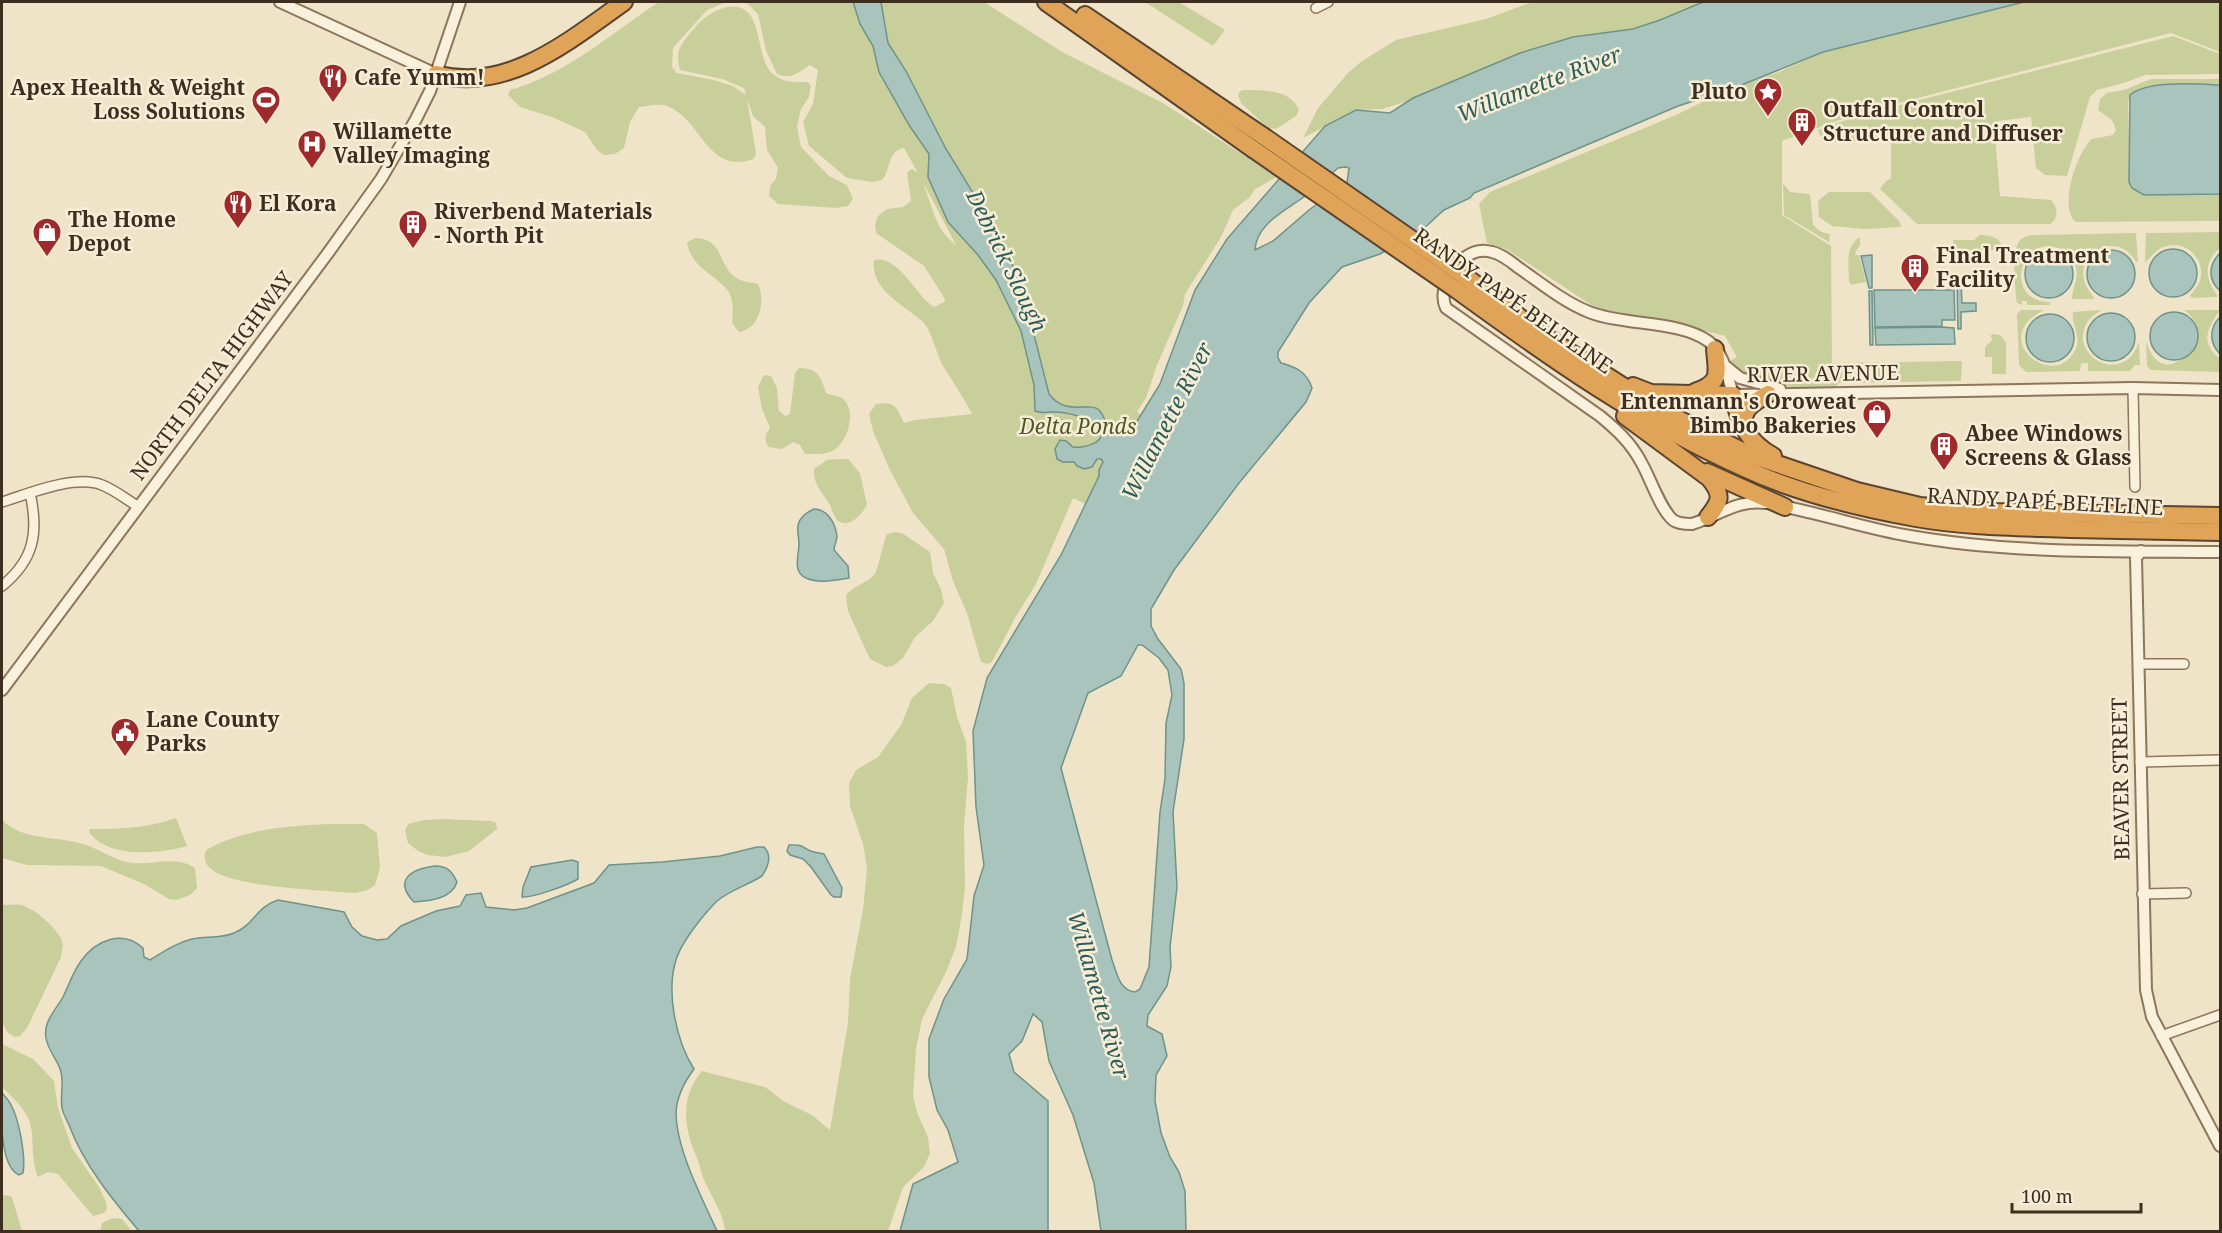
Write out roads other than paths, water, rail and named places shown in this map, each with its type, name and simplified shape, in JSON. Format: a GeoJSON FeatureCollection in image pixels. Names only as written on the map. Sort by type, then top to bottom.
{"type":"FeatureCollection","features":[{"type":"Feature","properties":{"kind":"highway"},"geometry":{"type":"LineString","coordinates":[[436,74],[466,79],[520,68],[552,52],[624,2]]}},
{"type":"Feature","properties":{"kind":"highway"},"geometry":{"type":"LineString","coordinates":[[1034,2],[1188,101]]}},
{"type":"Feature","properties":{"kind":"highway","name":"RANDY PAPÉ BELTLINE"},"geometry":{"type":"LineString","coordinates":[[1046,2],[1188,101],[1258,142]]}},
{"type":"Feature","properties":{"kind":"highway","name":"RANDY PAPÉ BELTLINE"},"geometry":{"type":"LineString","coordinates":[[1065,2],[1258,142],[1461,284],[1576,375],[1671,432],[1748,470],[1853,505],[1918,518],[1981,525],[2220,532]]}},
{"type":"Feature","properties":{"kind":"highway","name":"RANDY PAPÉ BELTLINE"},"geometry":{"type":"LineString","coordinates":[[1461,284],[1505,306],[1556,343],[1660,410],[1748,454],[1857,491],[1920,506],[2005,513],[2220,516]]}},
{"type":"Feature","properties":{"kind":"highway"},"geometry":{"type":"LineString","coordinates":[[1505,306],[1641,390],[1651,393],[1733,395],[1742,426],[1761,450],[1808,475]]}},
{"type":"Feature","properties":{"kind":"highway"},"geometry":{"type":"LineString","coordinates":[[1689,395],[1710,387],[1716,381],[1715,349]]}},
{"type":"Feature","properties":{"kind":"highway"},"geometry":{"type":"LineString","coordinates":[[1576,375],[1614,408],[1709,478],[1718,491],[1719,501],[1708,517]]}},
{"type":"Feature","properties":{"kind":"highway"},"geometry":{"type":"LineString","coordinates":[[1742,426],[1743,415],[1749,406],[1768,394]]}},
{"type":"Feature","properties":{"kind":"highway"},"geometry":{"type":"LineString","coordinates":[[1692,466],[1785,507]]}},
{"type":"Feature","properties":{"kind":"street"},"geometry":{"type":"LineString","coordinates":[[280,2],[436,74]]}},
{"type":"Feature","properties":{"kind":"street","name":"NORTH DELTA HIGHWAY"},"geometry":{"type":"LineString","coordinates":[[2,690],[381,180],[416,119],[436,74],[459,2]]}},
{"type":"Feature","properties":{"kind":"street"},"geometry":{"type":"LineString","coordinates":[[1316,8],[1328,2]]}},
{"type":"Feature","properties":{"kind":"street","name":"RIVER AVENUE"},"geometry":{"type":"LineString","coordinates":[[2220,390],[2133,388],[1733,395],[1723,364],[1707,340],[1691,333],[1614,320],[1588,312],[1566,301],[1494,252],[1480,251],[1458,262],[1444,289],[1444,303],[1454,315],[1617,430],[1640,460],[1666,512],[1673,520],[1692,524],[1744,503],[1756,502],[1934,540],[2051,550],[2220,552]]}},
{"type":"Feature","properties":{"kind":"street"},"geometry":{"type":"LineString","coordinates":[[1723,364],[1740,378],[1798,394]]}},
{"type":"Feature","properties":{"kind":"street"},"geometry":{"type":"LineString","coordinates":[[2133,388],[2135,487]]}},
{"type":"Feature","properties":{"kind":"street"},"geometry":{"type":"LineString","coordinates":[[2,502],[66,484],[93,482],[105,486],[139,507]]}},
{"type":"Feature","properties":{"kind":"street"},"geometry":{"type":"LineString","coordinates":[[2,586],[20,569],[30,549],[35,523],[30,493]]}},
{"type":"Feature","properties":{"kind":"street","name":"BEAVER STREET"},"geometry":{"type":"LineString","coordinates":[[2141,551],[2136,558],[2146,990],[2152,1017],[2161,1036],[2220,1146]]}},
{"type":"Feature","properties":{"kind":"street"},"geometry":{"type":"LineString","coordinates":[[2139,664],[2184,664]]}},
{"type":"Feature","properties":{"kind":"street"},"geometry":{"type":"LineString","coordinates":[[2140,762],[2220,760]]}},
{"type":"Feature","properties":{"kind":"street"},"geometry":{"type":"LineString","coordinates":[[2142,894],[2186,893]]}},
{"type":"Feature","properties":{"kind":"street"},"geometry":{"type":"LineString","coordinates":[[2161,1036],[2220,1015]]}},
{"type":"Feature","properties":{"kind":"water"},"geometry":{"type":"Polygon","coordinates":[[[853,2],[881,2],[888,43],[906,71],[946,149],[996,230],[1015,271],[1024,295],[1049,394],[1063,405],[1099,410],[1109,428],[1115,432],[1131,431],[1160,384],[1195,290],[1227,239],[1325,126],[1356,110],[1390,113],[1413,98],[1520,53],[1573,37],[1633,29],[1703,2],[2024,2],[1823,52],[1734,88],[1678,106],[1474,193],[1470,198],[1444,210],[1421,231],[1380,254],[1342,267],[1309,303],[1278,352],[1281,363],[1300,371],[1310,382],[1312,388],[1306,402],[1239,483],[1174,570],[1151,609],[1151,626],[1181,669],[1184,683],[1184,739],[1173,812],[1177,887],[1170,947],[1171,967],[1167,986],[1148,1015],[1147,1026],[1162,1034],[1167,1056],[1156,1075],[1155,1101],[1161,1133],[1185,1191],[1186,1231],[1101,1231],[1094,1183],[1073,1115],[1049,1061],[1042,1022],[1033,1014],[1022,1041],[1009,1054],[1014,1072],[1048,1101],[1048,1231],[900,1231],[913,1184],[958,1162],[948,1130],[937,1110],[929,1077],[929,1039],[944,999],[967,959],[974,896],[984,865],[976,807],[973,731],[987,678],[1061,555],[1099,476],[1103,462],[1097,459],[1092,467],[1084,469],[1074,462],[1063,462],[1057,459],[1055,449],[1060,440],[1066,441],[1073,447],[1083,447],[1098,440],[1101,432],[1094,423],[1077,416],[1059,412],[1035,411],[1034,385],[1021,331],[996,280],[978,255],[948,222],[928,177],[929,154],[909,125],[879,72],[873,46],[860,24],[853,2]],[[1338,168],[1265,226],[1260,233],[1255,250],[1273,241],[1347,182],[1349,168],[1338,168]],[[1138,645],[1121,676],[1088,693],[1061,768],[1112,960],[1122,984],[1125,988],[1135,992],[1140,989],[1149,967],[1160,812],[1165,779],[1166,723],[1172,695],[1168,670],[1159,658],[1142,645],[1138,645]]]}},
{"type":"Feature","properties":{"kind":"water"},"geometry":{"type":"Polygon","coordinates":[[[2160,85],[2220,85],[2220,194],[2144,195],[2132,188],[2129,182],[2130,95],[2138,90],[2160,85]]]}},
{"type":"Feature","properties":{"kind":"water"},"geometry":{"type":"Polygon","coordinates":[[[2168,249],[2178,249],[2190,256],[2197,268],[2197,278],[2190,290],[2178,297],[2168,297],[2153,286],[2149,278],[2149,268],[2160,253],[2168,249]]]}},
{"type":"Feature","properties":{"kind":"water"},"geometry":{"type":"Polygon","coordinates":[[[2044,250],[2054,250],[2066,257],[2073,269],[2073,279],[2066,291],[2054,298],[2044,298],[2029,287],[2025,279],[2025,269],[2036,254],[2044,250]]]}},
{"type":"Feature","properties":{"kind":"water"},"geometry":{"type":"Polygon","coordinates":[[[2106,250],[2116,250],[2128,257],[2135,269],[2135,279],[2128,291],[2116,298],[2106,298],[2091,287],[2087,279],[2087,269],[2098,254],[2106,250]]]}},
{"type":"Feature","properties":{"kind":"water"},"geometry":{"type":"Polygon","coordinates":[[[2220,253],[2220,291],[2213,282],[2211,272],[2213,262],[2220,253]]]}},
{"type":"Feature","properties":{"kind":"water"},"geometry":{"type":"Polygon","coordinates":[[[1872,255],[1872,288],[1869,288],[1861,256],[1872,255]]]}},
{"type":"Feature","properties":{"kind":"water"},"geometry":{"type":"Polygon","coordinates":[[[1957,284],[1961,284],[1962,303],[1976,303],[1976,311],[1961,312],[1961,329],[1958,329],[1957,284]]]}},
{"type":"Feature","properties":{"kind":"water"},"geometry":{"type":"Polygon","coordinates":[[[1874,290],[1954,290],[1955,320],[1942,320],[1942,326],[1875,327],[1874,290]]]}},
{"type":"Feature","properties":{"kind":"water"},"geometry":{"type":"Polygon","coordinates":[[[1869,291],[1872,291],[1873,345],[1870,345],[1869,291]]]}},
{"type":"Feature","properties":{"kind":"water"},"geometry":{"type":"Polygon","coordinates":[[[2169,312],[2179,312],[2191,319],[2198,331],[2198,341],[2191,353],[2179,360],[2169,360],[2154,349],[2150,341],[2150,331],[2161,316],[2169,312]]]}},
{"type":"Feature","properties":{"kind":"water"},"geometry":{"type":"Polygon","coordinates":[[[2106,313],[2116,313],[2128,320],[2135,332],[2135,342],[2128,354],[2116,361],[2106,361],[2091,350],[2087,342],[2087,332],[2098,317],[2106,313]]]}},
{"type":"Feature","properties":{"kind":"water"},"geometry":{"type":"Polygon","coordinates":[[[2045,314],[2055,314],[2067,321],[2074,333],[2074,343],[2067,355],[2055,362],[2045,362],[2030,351],[2026,343],[2026,333],[2037,318],[2045,314]]]}},
{"type":"Feature","properties":{"kind":"water"},"geometry":{"type":"Polygon","coordinates":[[[2220,317],[2220,354],[2212,340],[2212,331],[2220,317]]]}},
{"type":"Feature","properties":{"kind":"water"},"geometry":{"type":"Polygon","coordinates":[[[1875,328],[1954,328],[1955,344],[1876,345],[1875,328]]]}},
{"type":"Feature","properties":{"kind":"water"},"geometry":{"type":"Polygon","coordinates":[[[814,509],[823,511],[832,521],[837,536],[834,550],[848,566],[849,578],[816,581],[806,578],[799,572],[797,563],[798,525],[804,515],[814,509]]]}},
{"type":"Feature","properties":{"kind":"water"},"geometry":{"type":"Polygon","coordinates":[[[789,845],[798,845],[824,854],[842,888],[841,897],[831,895],[803,859],[790,855],[787,851],[789,845]]]}},
{"type":"Feature","properties":{"kind":"water"},"geometry":{"type":"Polygon","coordinates":[[[764,847],[769,858],[762,876],[717,901],[694,927],[677,957],[672,984],[674,1015],[682,1044],[694,1069],[678,1100],[677,1126],[691,1173],[717,1231],[139,1231],[109,1194],[82,1154],[63,1112],[61,1072],[47,1043],[46,1027],[81,961],[94,947],[110,939],[119,938],[135,942],[143,948],[144,957],[150,960],[186,941],[234,933],[246,926],[265,907],[278,900],[344,912],[352,927],[362,936],[377,940],[387,939],[401,926],[436,911],[460,906],[466,895],[481,893],[486,907],[514,910],[527,908],[594,883],[609,865],[720,856],[764,847]]]}},
{"type":"Feature","properties":{"kind":"water"},"geometry":{"type":"Polygon","coordinates":[[[572,860],[578,862],[578,879],[550,891],[522,897],[523,887],[531,867],[572,860]]]}},
{"type":"Feature","properties":{"kind":"water"},"geometry":{"type":"Polygon","coordinates":[[[435,866],[446,868],[451,872],[457,882],[454,888],[445,896],[414,902],[405,888],[405,882],[412,873],[435,866]]]}},
{"type":"Feature","properties":{"kind":"water"},"geometry":{"type":"Polygon","coordinates":[[[2,1093],[14,1111],[19,1128],[24,1166],[23,1173],[19,1175],[8,1162],[5,1151],[2,1093]]]}},
{"type":"Feature","properties":{"kind":"place","name":"Cafe Yumm!"},"geometry":{"type":"Point","coordinates":[333,104]}},
{"type":"Feature","properties":{"kind":"place","name":"Pluto"},"geometry":{"type":"Point","coordinates":[1768,118]}},
{"type":"Feature","properties":{"kind":"place","name":"Apex Health & Weight Loss Solutions"},"geometry":{"type":"Point","coordinates":[266,126]}},
{"type":"Feature","properties":{"kind":"place","name":"Outfall Control Structure and Diffuser"},"geometry":{"type":"Point","coordinates":[1802,148]}},
{"type":"Feature","properties":{"kind":"place","name":"Willamette Valley Imaging"},"geometry":{"type":"Point","coordinates":[312,170]}},
{"type":"Feature","properties":{"kind":"place","name":"El Kora"},"geometry":{"type":"Point","coordinates":[238,230]}},
{"type":"Feature","properties":{"kind":"place","name":"Riverbend Materials - North Pit"},"geometry":{"type":"Point","coordinates":[413,250]}},
{"type":"Feature","properties":{"kind":"place","name":"The Home Depot"},"geometry":{"type":"Point","coordinates":[47,258]}},
{"type":"Feature","properties":{"kind":"place","name":"Final Treatment Facility"},"geometry":{"type":"Point","coordinates":[1915,294]}},
{"type":"Feature","properties":{"kind":"place","name":"Entenmann's Oroweat Bimbo Bakeries"},"geometry":{"type":"Point","coordinates":[1877,440]}},
{"type":"Feature","properties":{"kind":"place","name":"Abee Windows Screens & Glass"},"geometry":{"type":"Point","coordinates":[1944,472]}},
{"type":"Feature","properties":{"kind":"place","name":"Lane County Parks"},"geometry":{"type":"Point","coordinates":[125,758]}},
{"type":"Feature","properties":{"kind":"water label","name":"Willamette River"},"geometry":{"type":"Point","coordinates":[1539,84]}},
{"type":"Feature","properties":{"kind":"water label","name":"Debrick Slough"},"geometry":{"type":"Point","coordinates":[1007,261]}},
{"type":"Feature","properties":{"kind":"water label","name":"Willamette River"},"geometry":{"type":"Point","coordinates":[1167,421]}},
{"type":"Feature","properties":{"kind":"water label","name":"Willamette River"},"geometry":{"type":"Point","coordinates":[1099,995]}},
{"type":"Feature","properties":{"kind":"park label","name":"Delta Ponds"},"geometry":{"type":"Point","coordinates":[1078,427]}}]}
